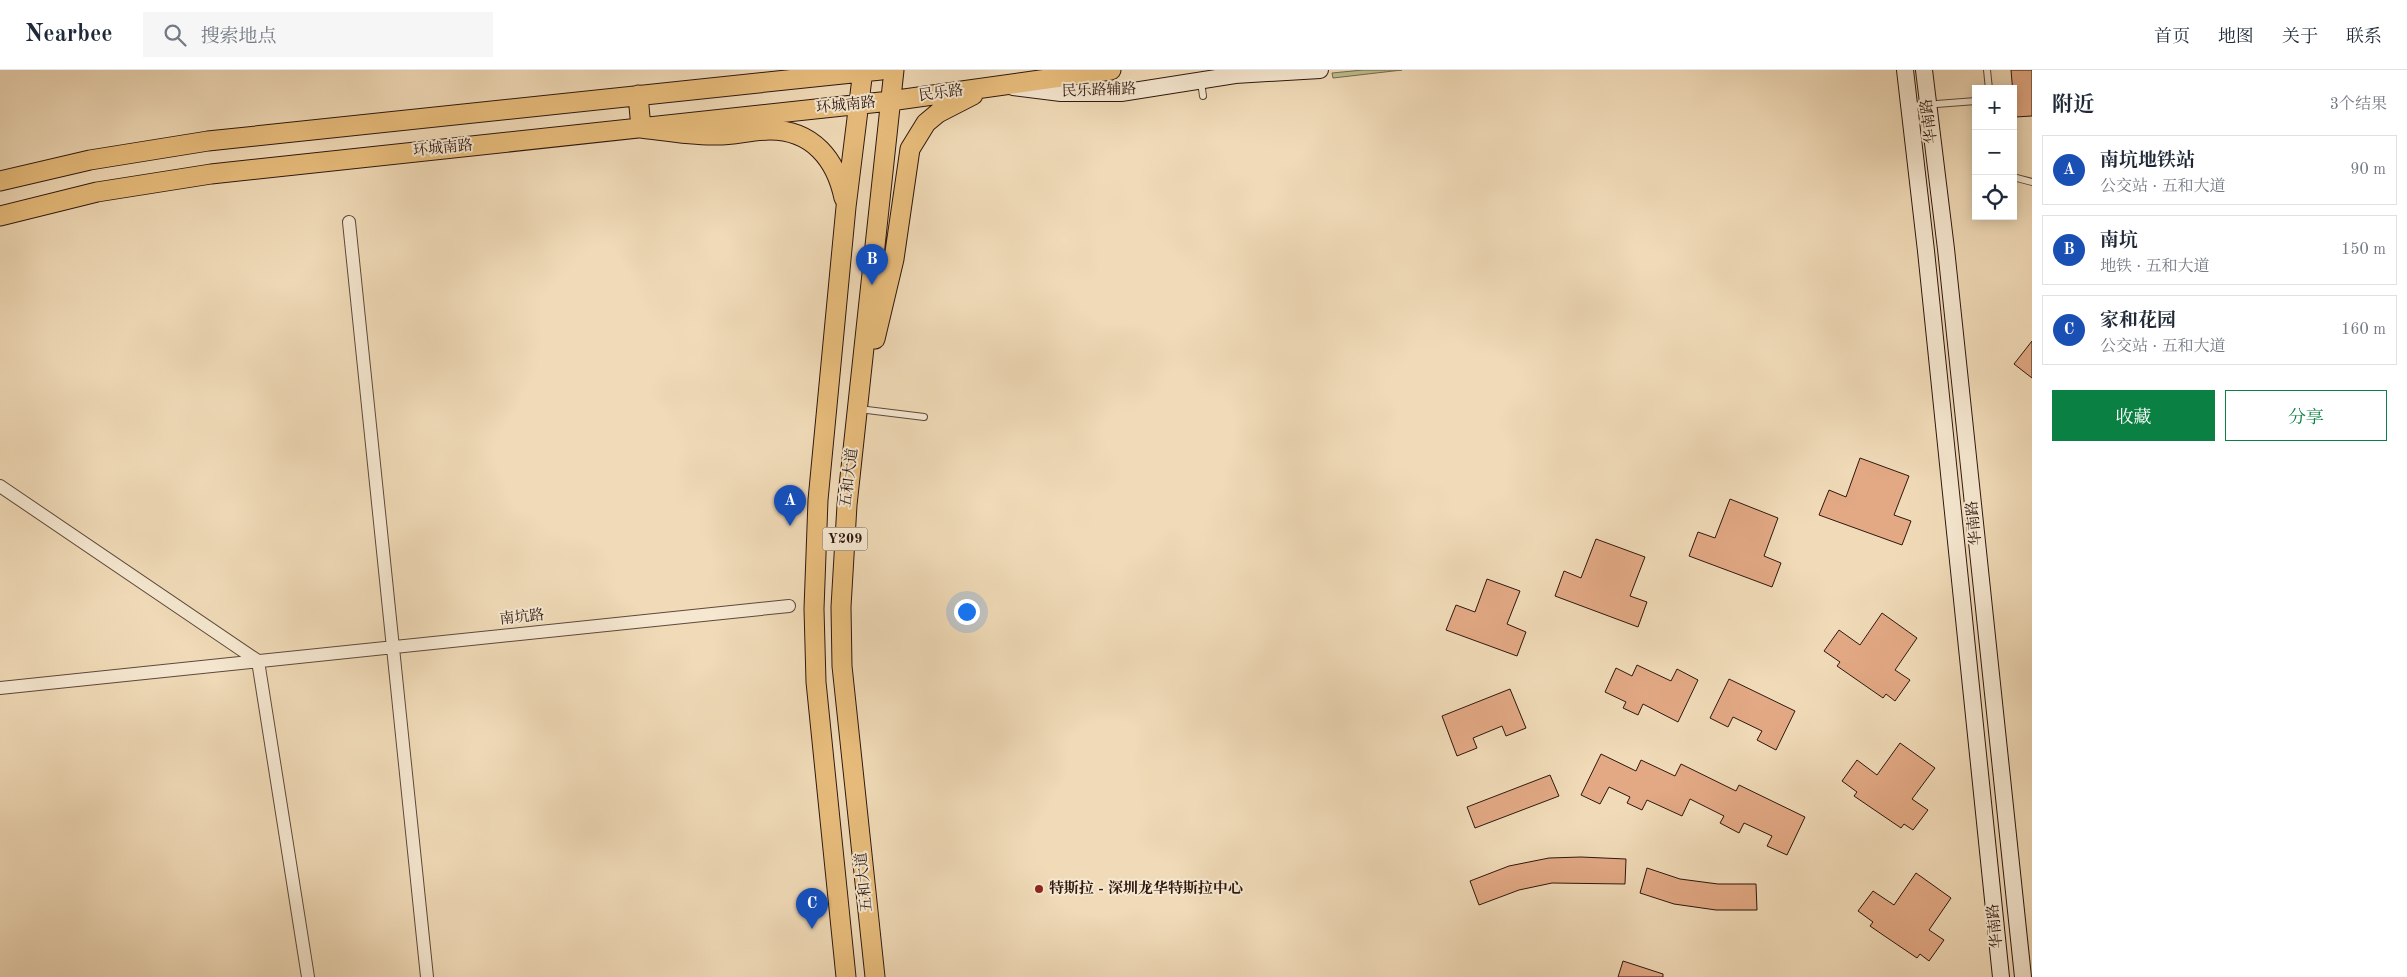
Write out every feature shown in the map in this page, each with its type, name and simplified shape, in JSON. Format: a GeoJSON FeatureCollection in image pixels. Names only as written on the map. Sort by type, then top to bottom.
{"type":"FeatureCollection","features":[{"type":"Feature","properties":{"kind":"main road"},"geometry":{"type":"LineString","coordinates":[[753,83],[790,70]]}},
{"type":"Feature","properties":{"kind":"main road","name":"五和大道"},"geometry":{"type":"LineString","coordinates":[[875,977],[842,666],[841,607],[847,504],[859,409],[894,70]]}},
{"type":"Feature","properties":{"kind":"main road","name":"民乐路"},"geometry":{"type":"LineString","coordinates":[[890,101],[1111,70]]}},
{"type":"Feature","properties":{"kind":"main road","name":"民乐路辅路"},"geometry":{"type":"LineString","coordinates":[[998,86],[1061,93],[1114,93],[1202,88],[1235,75],[1320,70]]}},
{"type":"Feature","properties":{"kind":"main road","name":"华南路"},"geometry":{"type":"LineString","coordinates":[[1905,70],[2001,977]]}},
{"type":"Feature","properties":{"kind":"main road","name":"华南路"},"geometry":{"type":"LineString","coordinates":[[1924,70],[1946,249],[2023,977]]}},
{"type":"Feature","properties":{"kind":"main road"},"geometry":{"type":"LineString","coordinates":[[0,181],[90,160],[208,141],[869,71]]}},
{"type":"Feature","properties":{"kind":"main road","name":"五和大道"},"geometry":{"type":"LineString","coordinates":[[846,977],[816,682],[814,609],[818,500],[846,207],[859,104],[869,71]]}},
{"type":"Feature","properties":{"kind":"main road"},"geometry":{"type":"LineString","coordinates":[[859,409],[894,259],[910,149],[926,122],[938,113],[961,100],[998,86]]}},
{"type":"Feature","properties":{"kind":"main road"},"geometry":{"type":"LineString","coordinates":[[638,96],[641,128],[716,135],[771,130],[795,134],[815,145],[830,160],[840,182],[846,207]]}},
{"type":"Feature","properties":{"kind":"main road","name":"环城南路"},"geometry":{"type":"LineString","coordinates":[[0,216],[96,192],[211,174],[890,101]]}},
{"type":"Feature","properties":{"kind":"street"},"geometry":{"type":"LineString","coordinates":[[349,222],[426,977]]}},
{"type":"Feature","properties":{"kind":"street"},"geometry":{"type":"LineString","coordinates":[[0,486],[258,661],[308,977]]}},
{"type":"Feature","properties":{"kind":"street","name":"南坑路"},"geometry":{"type":"LineString","coordinates":[[0,688],[789,606]]}},
{"type":"Feature","properties":{"kind":"lane"},"geometry":{"type":"LineString","coordinates":[[1987,70],[1989,85]]}},
{"type":"Feature","properties":{"kind":"lane"},"geometry":{"type":"LineString","coordinates":[[1909,106],[1972,101]]}},
{"type":"Feature","properties":{"kind":"lane"},"geometry":{"type":"LineString","coordinates":[[2017,178],[2032,182]]}},
{"type":"Feature","properties":{"kind":"lane"},"geometry":{"type":"LineString","coordinates":[[859,409],[924,417]]}},
{"type":"Feature","properties":{"kind":"green space"},"geometry":{"type":"Polygon","coordinates":[[[1363,70],[1402,70],[1333,78],[1332,73],[1363,70]]]}},
{"type":"Feature","properties":{"kind":"building"},"geometry":{"type":"Polygon","coordinates":[[[2011,70],[2032,70],[2032,116],[2017,117],[2017,85],[2012,85],[2011,70]]]}},
{"type":"Feature","properties":{"kind":"building"},"geometry":{"type":"Polygon","coordinates":[[[2032,341],[2032,378],[2014,364],[2032,341]]]}},
{"type":"Feature","properties":{"kind":"building"},"geometry":{"type":"Polygon","coordinates":[[[1860,458],[1909,476],[1894,515],[1911,521],[1902,545],[1819,515],[1829,490],[1846,497],[1860,458]]]}},
{"type":"Feature","properties":{"kind":"building"},"geometry":{"type":"Polygon","coordinates":[[[1730,499],[1778,518],[1764,556],[1781,563],[1772,587],[1689,556],[1698,532],[1715,538],[1730,499]]]}},
{"type":"Feature","properties":{"kind":"building"},"geometry":{"type":"Polygon","coordinates":[[[1596,539],[1645,557],[1630,596],[1647,602],[1638,627],[1555,596],[1564,571],[1581,578],[1596,539]]]}},
{"type":"Feature","properties":{"kind":"building"},"geometry":{"type":"Polygon","coordinates":[[[1487,579],[1520,591],[1507,624],[1526,632],[1517,656],[1446,630],[1456,605],[1475,612],[1487,579]]]}},
{"type":"Feature","properties":{"kind":"building"},"geometry":{"type":"Polygon","coordinates":[[[1882,613],[1917,638],[1895,670],[1910,680],[1895,701],[1886,694],[1883,698],[1837,666],[1840,662],[1824,651],[1839,630],[1860,645],[1882,613]]]}},
{"type":"Feature","properties":{"kind":"building"},"geometry":{"type":"Polygon","coordinates":[[[1637,665],[1671,681],[1677,669],[1698,680],[1678,722],[1643,704],[1638,715],[1623,708],[1626,702],[1605,692],[1616,668],[1632,676],[1637,665]]]}},
{"type":"Feature","properties":{"kind":"building"},"geometry":{"type":"Polygon","coordinates":[[[1729,679],[1795,711],[1776,750],[1757,740],[1762,731],[1733,717],[1728,727],[1710,718],[1729,679]]]}},
{"type":"Feature","properties":{"kind":"building"},"geometry":{"type":"Polygon","coordinates":[[[1510,689],[1526,728],[1506,736],[1502,726],[1473,738],[1477,748],[1457,756],[1442,716],[1510,689]]]}},
{"type":"Feature","properties":{"kind":"building"},"geometry":{"type":"Polygon","coordinates":[[[1900,743],[1935,768],[1912,799],[1928,810],[1913,830],[1904,824],[1901,828],[1854,796],[1857,792],[1842,781],[1857,760],[1877,775],[1900,743]]]}},
{"type":"Feature","properties":{"kind":"building"},"geometry":{"type":"Polygon","coordinates":[[[1601,754],[1636,771],[1641,760],[1675,776],[1681,764],[1736,791],[1739,785],[1805,817],[1787,855],[1767,846],[1772,836],[1744,823],[1739,833],[1720,823],[1724,816],[1690,799],[1682,816],[1647,800],[1642,810],[1627,803],[1630,797],[1609,787],[1600,804],[1581,795],[1601,754]]]}},
{"type":"Feature","properties":{"kind":"building"},"geometry":{"type":"Polygon","coordinates":[[[1550,775],[1559,796],[1475,828],[1467,807],[1550,775]]]}},
{"type":"Feature","properties":{"kind":"building"},"geometry":{"type":"Polygon","coordinates":[[[1549,858],[1626,859],[1625,884],[1552,883],[1519,890],[1479,905],[1470,881],[1509,866],[1549,858]]]}},
{"type":"Feature","properties":{"kind":"building"},"geometry":{"type":"Polygon","coordinates":[[[1647,868],[1680,879],[1718,884],[1756,884],[1757,910],[1716,910],[1674,904],[1640,893],[1647,868]]]}},
{"type":"Feature","properties":{"kind":"building"},"geometry":{"type":"Polygon","coordinates":[[[1916,873],[1951,898],[1929,930],[1944,940],[1929,961],[1920,954],[1917,958],[1870,926],[1873,922],[1858,911],[1873,891],[1894,905],[1916,873]]]}},
{"type":"Feature","properties":{"kind":"building"},"geometry":{"type":"Polygon","coordinates":[[[1623,961],[1663,974],[1663,977],[1618,977],[1623,961]]]}},
{"type":"Feature","properties":{"kind":"place","name":"南坑"},"geometry":{"type":"Point","coordinates":[872,285]}},
{"type":"Feature","properties":{"kind":"place","name":"南坑地铁站"},"geometry":{"type":"Point","coordinates":[790,526]}},
{"type":"Feature","properties":{"kind":"place","name":"特斯拉 - 深圳龙华特斯拉中心"},"geometry":{"type":"Point","coordinates":[1039,889]}},
{"type":"Feature","properties":{"kind":"place","name":"家和花园"},"geometry":{"type":"Point","coordinates":[812,929]}}]}
